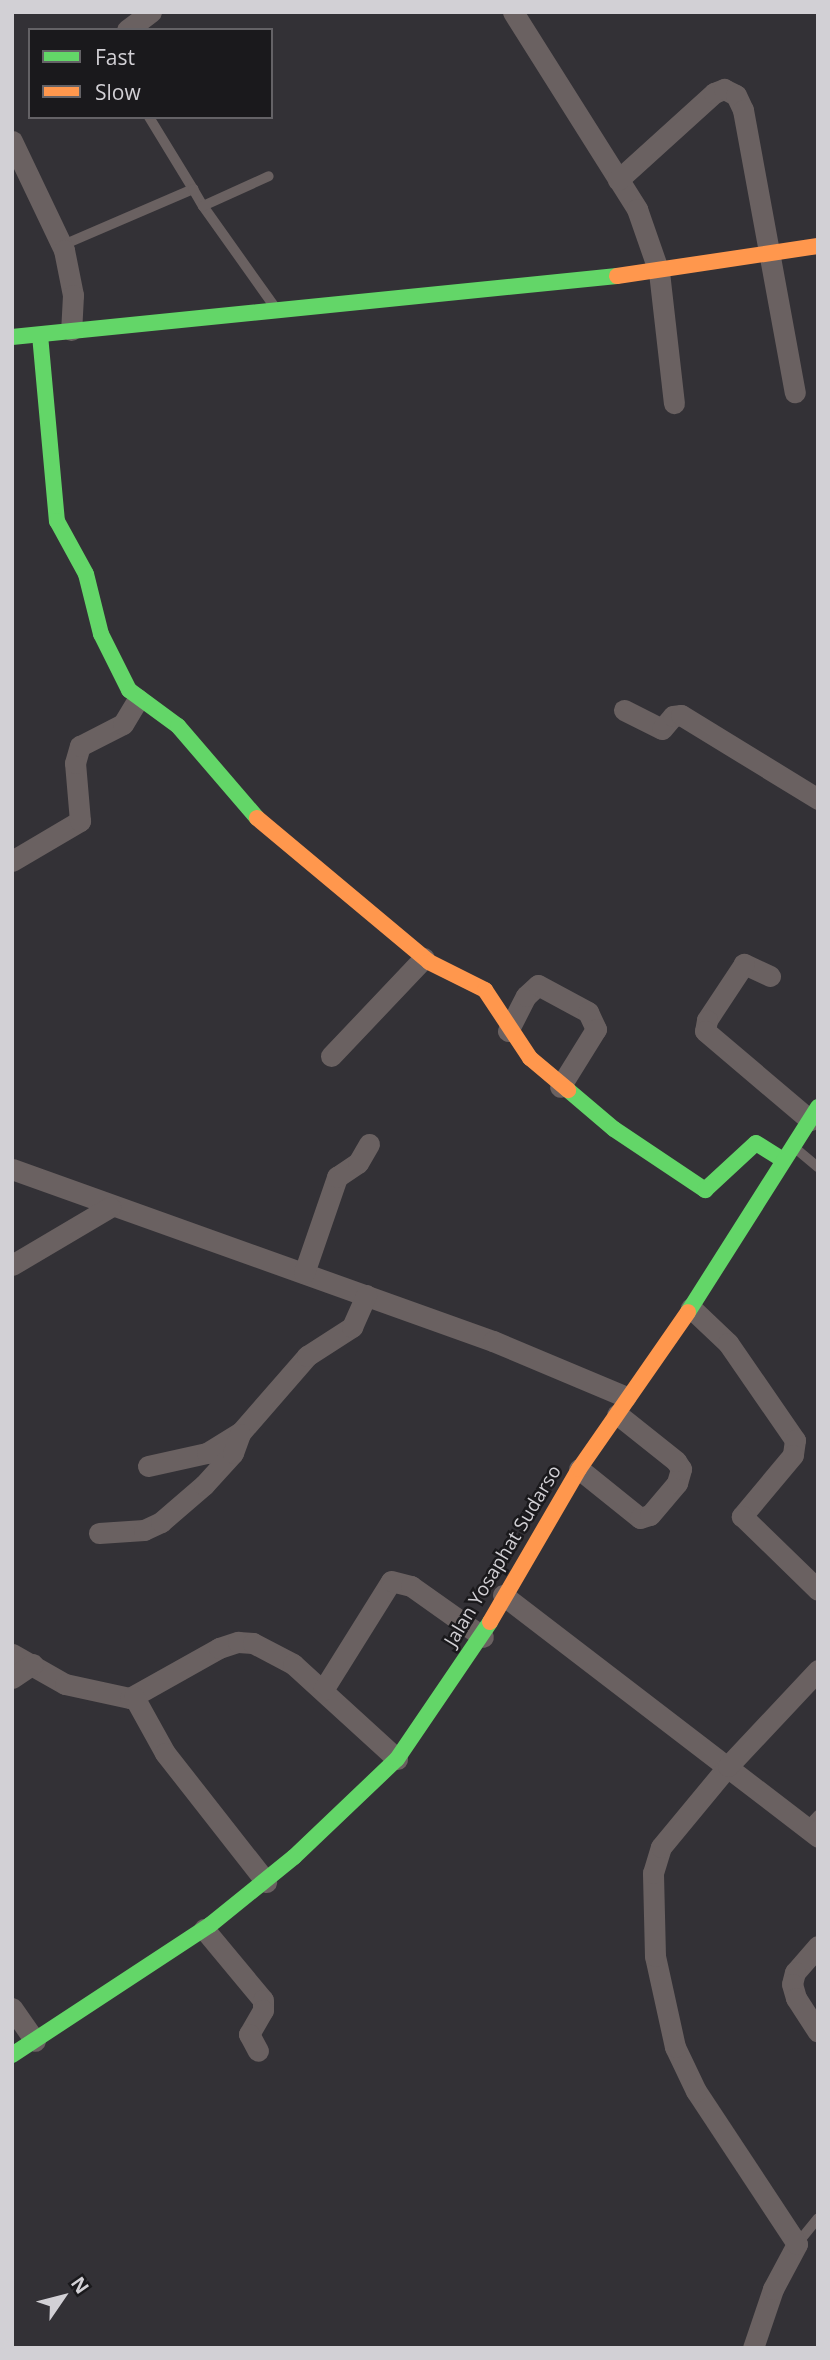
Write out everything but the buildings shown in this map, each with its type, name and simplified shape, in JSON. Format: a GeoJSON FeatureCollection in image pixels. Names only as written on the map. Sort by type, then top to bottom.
{"type":"FeatureCollection","features":[{"type":"Feature","properties":{"kind":"street"},"geometry":{"type":"LineString","coordinates":[[130,28],[151,12]]}},
{"type":"Feature","properties":{"kind":"street"},"geometry":{"type":"LineString","coordinates":[[513,12],[636,209],[659,272],[674,403]]}},
{"type":"Feature","properties":{"kind":"street"},"geometry":{"type":"LineString","coordinates":[[618,180],[715,93],[732,92],[743,110],[794,392]]}},
{"type":"Feature","properties":{"kind":"street"},"geometry":{"type":"LineString","coordinates":[[12,141],[63,245],[73,295],[71,330]]}},
{"type":"Feature","properties":{"kind":"street"},"geometry":{"type":"LineString","coordinates":[[12,337],[659,272],[818,246]]}},
{"type":"Feature","properties":{"kind":"street"},"geometry":{"type":"LineString","coordinates":[[40,335],[57,521],[86,573],[101,634],[138,699],[178,726],[257,818],[424,958],[485,990],[508,1031],[560,1087],[705,1190],[755,1143],[788,1153]]}},
{"type":"Feature","properties":{"kind":"street"},"geometry":{"type":"LineString","coordinates":[[12,861],[80,821],[75,763],[80,746],[122,724],[138,699]]}},
{"type":"Feature","properties":{"kind":"street"},"geometry":{"type":"LineString","coordinates":[[624,710],[662,729],[673,716],[681,715],[818,799]]}},
{"type":"Feature","properties":{"kind":"street"},"geometry":{"type":"LineString","coordinates":[[331,1056],[424,958]]}},
{"type":"Feature","properties":{"kind":"street"},"geometry":{"type":"LineString","coordinates":[[769,976],[744,964],[706,1020],[705,1031],[803,1111]]}},
{"type":"Feature","properties":{"kind":"street"},"geometry":{"type":"LineString","coordinates":[[508,1031],[526,996],[538,985],[588,1012],[596,1029],[560,1087]]}},
{"type":"Feature","properties":{"kind":"street","name":"Jalan Yosaphat Sudarso"},"geometry":{"type":"LineString","coordinates":[[12,2055],[204,1929],[266,1882],[397,1759],[483,1637],[503,1595],[579,1469],[691,1308],[788,1153],[803,1111]]}},
{"type":"Feature","properties":{"kind":"street"},"geometry":{"type":"LineString","coordinates":[[304,1273],[337,1177],[358,1163],[369,1144]]}},
{"type":"Feature","properties":{"kind":"street"},"geometry":{"type":"LineString","coordinates":[[12,1169],[110,1207],[366,1295],[621,1406],[681,1469],[677,1483],[650,1515],[640,1518],[579,1469]]}},
{"type":"Feature","properties":{"kind":"street"},"geometry":{"type":"LineString","coordinates":[[12,1265],[110,1207]]}},
{"type":"Feature","properties":{"kind":"street"},"geometry":{"type":"LineString","coordinates":[[99,1533],[144,1530],[161,1522],[227,1460],[241,1432],[307,1356],[352,1327],[366,1295]]}},
{"type":"Feature","properties":{"kind":"street"},"geometry":{"type":"LineString","coordinates":[[691,1308],[728,1343],[795,1440],[793,1455],[742,1516],[818,1590]]}},
{"type":"Feature","properties":{"kind":"street"},"geometry":{"type":"LineString","coordinates":[[148,1466],[207,1453],[241,1432]]}},
{"type":"Feature","properties":{"kind":"street"},"geometry":{"type":"LineString","coordinates":[[323,1690],[391,1581],[411,1586],[483,1637]]}},
{"type":"Feature","properties":{"kind":"street"},"geometry":{"type":"LineString","coordinates":[[503,1595],[728,1766],[814,1827]]}},
{"type":"Feature","properties":{"kind":"street"},"geometry":{"type":"LineString","coordinates":[[12,1654],[65,1685],[112,1697],[134,1697],[219,1648],[242,1641],[282,1656],[397,1759]]}},
{"type":"Feature","properties":{"kind":"street"},"geometry":{"type":"LineString","coordinates":[[12,1678],[33,1664]]}},
{"type":"Feature","properties":{"kind":"street"},"geometry":{"type":"LineString","coordinates":[[753,2348],[773,2289],[797,2244],[696,2091],[675,2047],[655,1956],[655,1860],[728,1766],[818,1670]]}},
{"type":"Feature","properties":{"kind":"street"},"geometry":{"type":"LineString","coordinates":[[134,1697],[165,1753],[266,1882]]}},
{"type":"Feature","properties":{"kind":"street"},"geometry":{"type":"LineString","coordinates":[[204,1929],[263,2000],[263,2010],[248,2034],[258,2051]]}},
{"type":"Feature","properties":{"kind":"street"},"geometry":{"type":"LineString","coordinates":[[818,1945],[795,1972],[792,1984],[796,1998],[818,2032]]}},
{"type":"Feature","properties":{"kind":"street"},"geometry":{"type":"LineString","coordinates":[[12,2008],[35,2041]]}},
{"type":"Feature","properties":{"kind":"lane"},"geometry":{"type":"LineString","coordinates":[[150,119],[187,192],[203,206],[261,310]]}},
{"type":"Feature","properties":{"kind":"lane"},"geometry":{"type":"LineString","coordinates":[[203,206],[269,176]]}},
{"type":"Feature","properties":{"kind":"lane"},"geometry":{"type":"LineString","coordinates":[[63,245],[187,192]]}},
{"type":"Feature","properties":{"kind":"lane"},"geometry":{"type":"LineString","coordinates":[[788,1153],[818,1167]]}},
{"type":"Feature","properties":{"kind":"lane"},"geometry":{"type":"LineString","coordinates":[[797,2244],[818,2218]]}},
{"type":"Feature","properties":{"kind":"traffic: fast"},"geometry":{"type":"LineString","coordinates":[[12,337],[617,276]]}},
{"type":"Feature","properties":{"kind":"traffic: fast"},"geometry":{"type":"LineString","coordinates":[[40,335],[57,521],[86,574],[101,634],[129,690],[178,726],[257,818]]}},
{"type":"Feature","properties":{"kind":"traffic: fast"},"geometry":{"type":"LineString","coordinates":[[568,1090],[614,1129],[705,1190],[756,1143],[783,1160]]}},
{"type":"Feature","properties":{"kind":"traffic: fast"},"geometry":{"type":"LineString","coordinates":[[688,1312],[818,1107]]}},
{"type":"Feature","properties":{"kind":"traffic: fast"},"geometry":{"type":"LineString","coordinates":[[12,2055],[210,1925],[294,1857],[397,1759],[490,1622]]}},
{"type":"Feature","properties":{"kind":"traffic: slow"},"geometry":{"type":"LineString","coordinates":[[617,276],[818,246]]}},
{"type":"Feature","properties":{"kind":"traffic: slow"},"geometry":{"type":"LineString","coordinates":[[257,818],[429,962],[485,990],[530,1058],[568,1090]]}},
{"type":"Feature","properties":{"kind":"traffic: slow"},"geometry":{"type":"LineString","coordinates":[[490,1622],[579,1469],[688,1312]]}}]}
